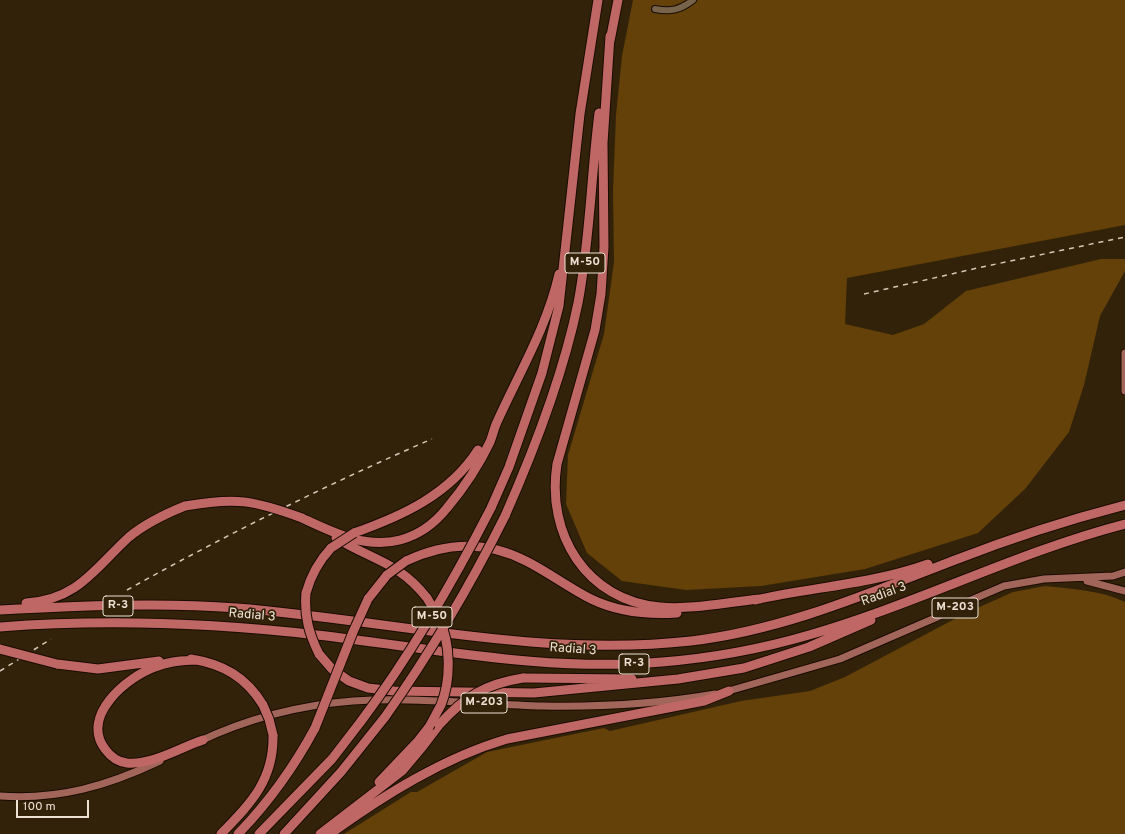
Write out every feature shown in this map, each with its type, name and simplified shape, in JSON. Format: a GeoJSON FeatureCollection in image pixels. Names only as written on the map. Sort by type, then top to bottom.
{"type":"FeatureCollection","features":[{"type":"Feature","properties":{"kind":"highway","name":"M-50"},"geometry":{"type":"LineString","coordinates":[[259,834],[332,759],[405,660],[427,625],[491,508],[509,467],[542,373],[559,306],[580,114],[598,0]]}},
{"type":"Feature","properties":{"kind":"highway","name":"M-50"},"geometry":{"type":"LineString","coordinates":[[284,834],[341,772],[385,717],[424,662],[452,616],[505,516],[524,472],[554,390],[578,304],[585,262],[598,123],[610,36],[618,0]]}},
{"type":"Feature","properties":{"kind":"highway"},"geometry":{"type":"LineString","coordinates":[[610,36],[603,143],[604,247],[601,294],[593,337],[556,464],[554,485],[556,511],[568,545],[581,565],[601,585],[625,599],[659,607],[678,608],[834,587],[886,576],[918,568],[1001,539],[1055,524]]}},
{"type":"Feature","properties":{"kind":"highway"},"geometry":{"type":"LineString","coordinates":[[0,604],[48,600],[74,588],[95,572],[142,527],[156,518],[185,506],[216,501],[250,501],[303,519],[337,534],[359,540],[387,542],[415,534],[429,526],[447,509],[465,484],[490,442],[497,423],[547,317],[566,249]]}},
{"type":"Feature","properties":{"kind":"highway"},"geometry":{"type":"LineString","coordinates":[[497,423],[472,460],[440,492],[393,519],[354,533],[331,548],[321,558],[312,574],[306,593],[306,620],[311,638],[320,654],[332,670],[349,681],[368,688],[394,691],[534,693],[598,688],[712,674],[762,663],[809,647],[955,582]]}},
{"type":"Feature","properties":{"kind":"highway","name":"Radial 3"},"geometry":{"type":"LineString","coordinates":[[0,610],[144,606],[235,608],[396,626],[434,632],[567,645],[657,644],[723,636],[801,617],[858,598],[957,559],[1055,524],[1125,504]]}},
{"type":"Feature","properties":{"kind":"highway"},"geometry":{"type":"LineString","coordinates":[[303,519],[347,545],[401,571],[419,587],[440,620],[448,660],[446,685],[443,698],[429,727],[395,767],[343,816]]}},
{"type":"Feature","properties":{"kind":"highway","name":"Radial 3"},"geometry":{"type":"LineString","coordinates":[[0,627],[140,623],[233,626],[424,650],[566,664],[605,665],[651,663],[727,655],[811,635],[1057,543],[1125,524]]}},
{"type":"Feature","properties":{"kind":"highway"},"geometry":{"type":"LineString","coordinates":[[238,834],[266,805],[315,728],[353,632],[368,599],[387,575],[406,561],[427,551],[449,546],[482,546],[498,550],[526,561],[591,599],[610,606],[644,613],[666,614],[701,611],[760,598]]}},
{"type":"Feature","properties":{"kind":"highway"},"geometry":{"type":"LineString","coordinates":[[320,834],[402,771],[424,746],[438,725],[465,699],[482,689],[500,682],[523,678],[625,680],[677,676],[744,666],[809,647]]}},
{"type":"Feature","properties":{"kind":"highway"},"geometry":{"type":"LineString","coordinates":[[0,649],[57,664],[98,669],[176,659],[197,660],[209,662],[230,671],[249,685],[263,704],[269,719],[273,735],[270,766],[262,785],[244,810],[221,834]]}},
{"type":"Feature","properties":{"kind":"highway"},"geometry":{"type":"LineString","coordinates":[[197,660],[167,663],[154,667],[131,680],[114,695],[106,705],[98,722],[98,730],[99,738],[107,752],[115,758],[127,763],[149,760],[203,740]]}},
{"type":"Feature","properties":{"kind":"highway"},"geometry":{"type":"LineString","coordinates":[[330,834],[435,768],[478,748],[507,739],[704,701],[729,691]]}},
{"type":"Feature","properties":{"kind":"main road"},"geometry":{"type":"LineString","coordinates":[[1125,353],[1125,391]]}},
{"type":"Feature","properties":{"kind":"main road"},"geometry":{"type":"LineString","coordinates":[[1074,578],[1103,578],[1125,572]]}},
{"type":"Feature","properties":{"kind":"main road","name":"M-203"},"geometry":{"type":"LineString","coordinates":[[0,796],[40,797],[82,791],[136,772],[203,740],[242,725],[280,713],[352,701],[393,700],[544,706],[603,706],[664,702],[729,691],[840,660],[935,618],[969,600],[1004,586],[1044,579],[1074,578],[1125,592]]}},
{"type":"Feature","properties":{"kind":"street"},"geometry":{"type":"LineString","coordinates":[[655,10],[669,12],[686,6],[693,0]]}},
{"type":"Feature","properties":{"kind":"shaded area"},"geometry":{"type":"Polygon","coordinates":[[[633,0],[1125,0],[1125,225],[847,278],[845,324],[893,335],[924,324],[966,291],[1101,259],[1125,259],[1125,271],[1100,316],[1084,385],[1069,432],[1025,489],[978,533],[865,569],[761,586],[686,590],[622,581],[587,553],[566,504],[568,455],[604,334],[614,262],[613,190],[616,115],[622,56],[633,0]]]}},
{"type":"Feature","properties":{"kind":"shaded area"},"geometry":{"type":"Polygon","coordinates":[[[1045,586],[1096,592],[1125,602],[1125,834],[344,834],[411,792],[417,792],[487,752],[604,728],[610,731],[741,701],[810,691],[845,677],[964,614],[1013,592],[1045,586]]]}},
{"type":"Feature","properties":{"kind":"railway"},"geometry":{"type":"LineString","coordinates":[[864,294],[982,267],[1125,237]]}},
{"type":"Feature","properties":{"kind":"railway"},"geometry":{"type":"LineString","coordinates":[[127,590],[278,511],[354,474],[432,439]]}},
{"type":"Feature","properties":{"kind":"railway"},"geometry":{"type":"LineString","coordinates":[[0,671],[51,639]]}}]}
